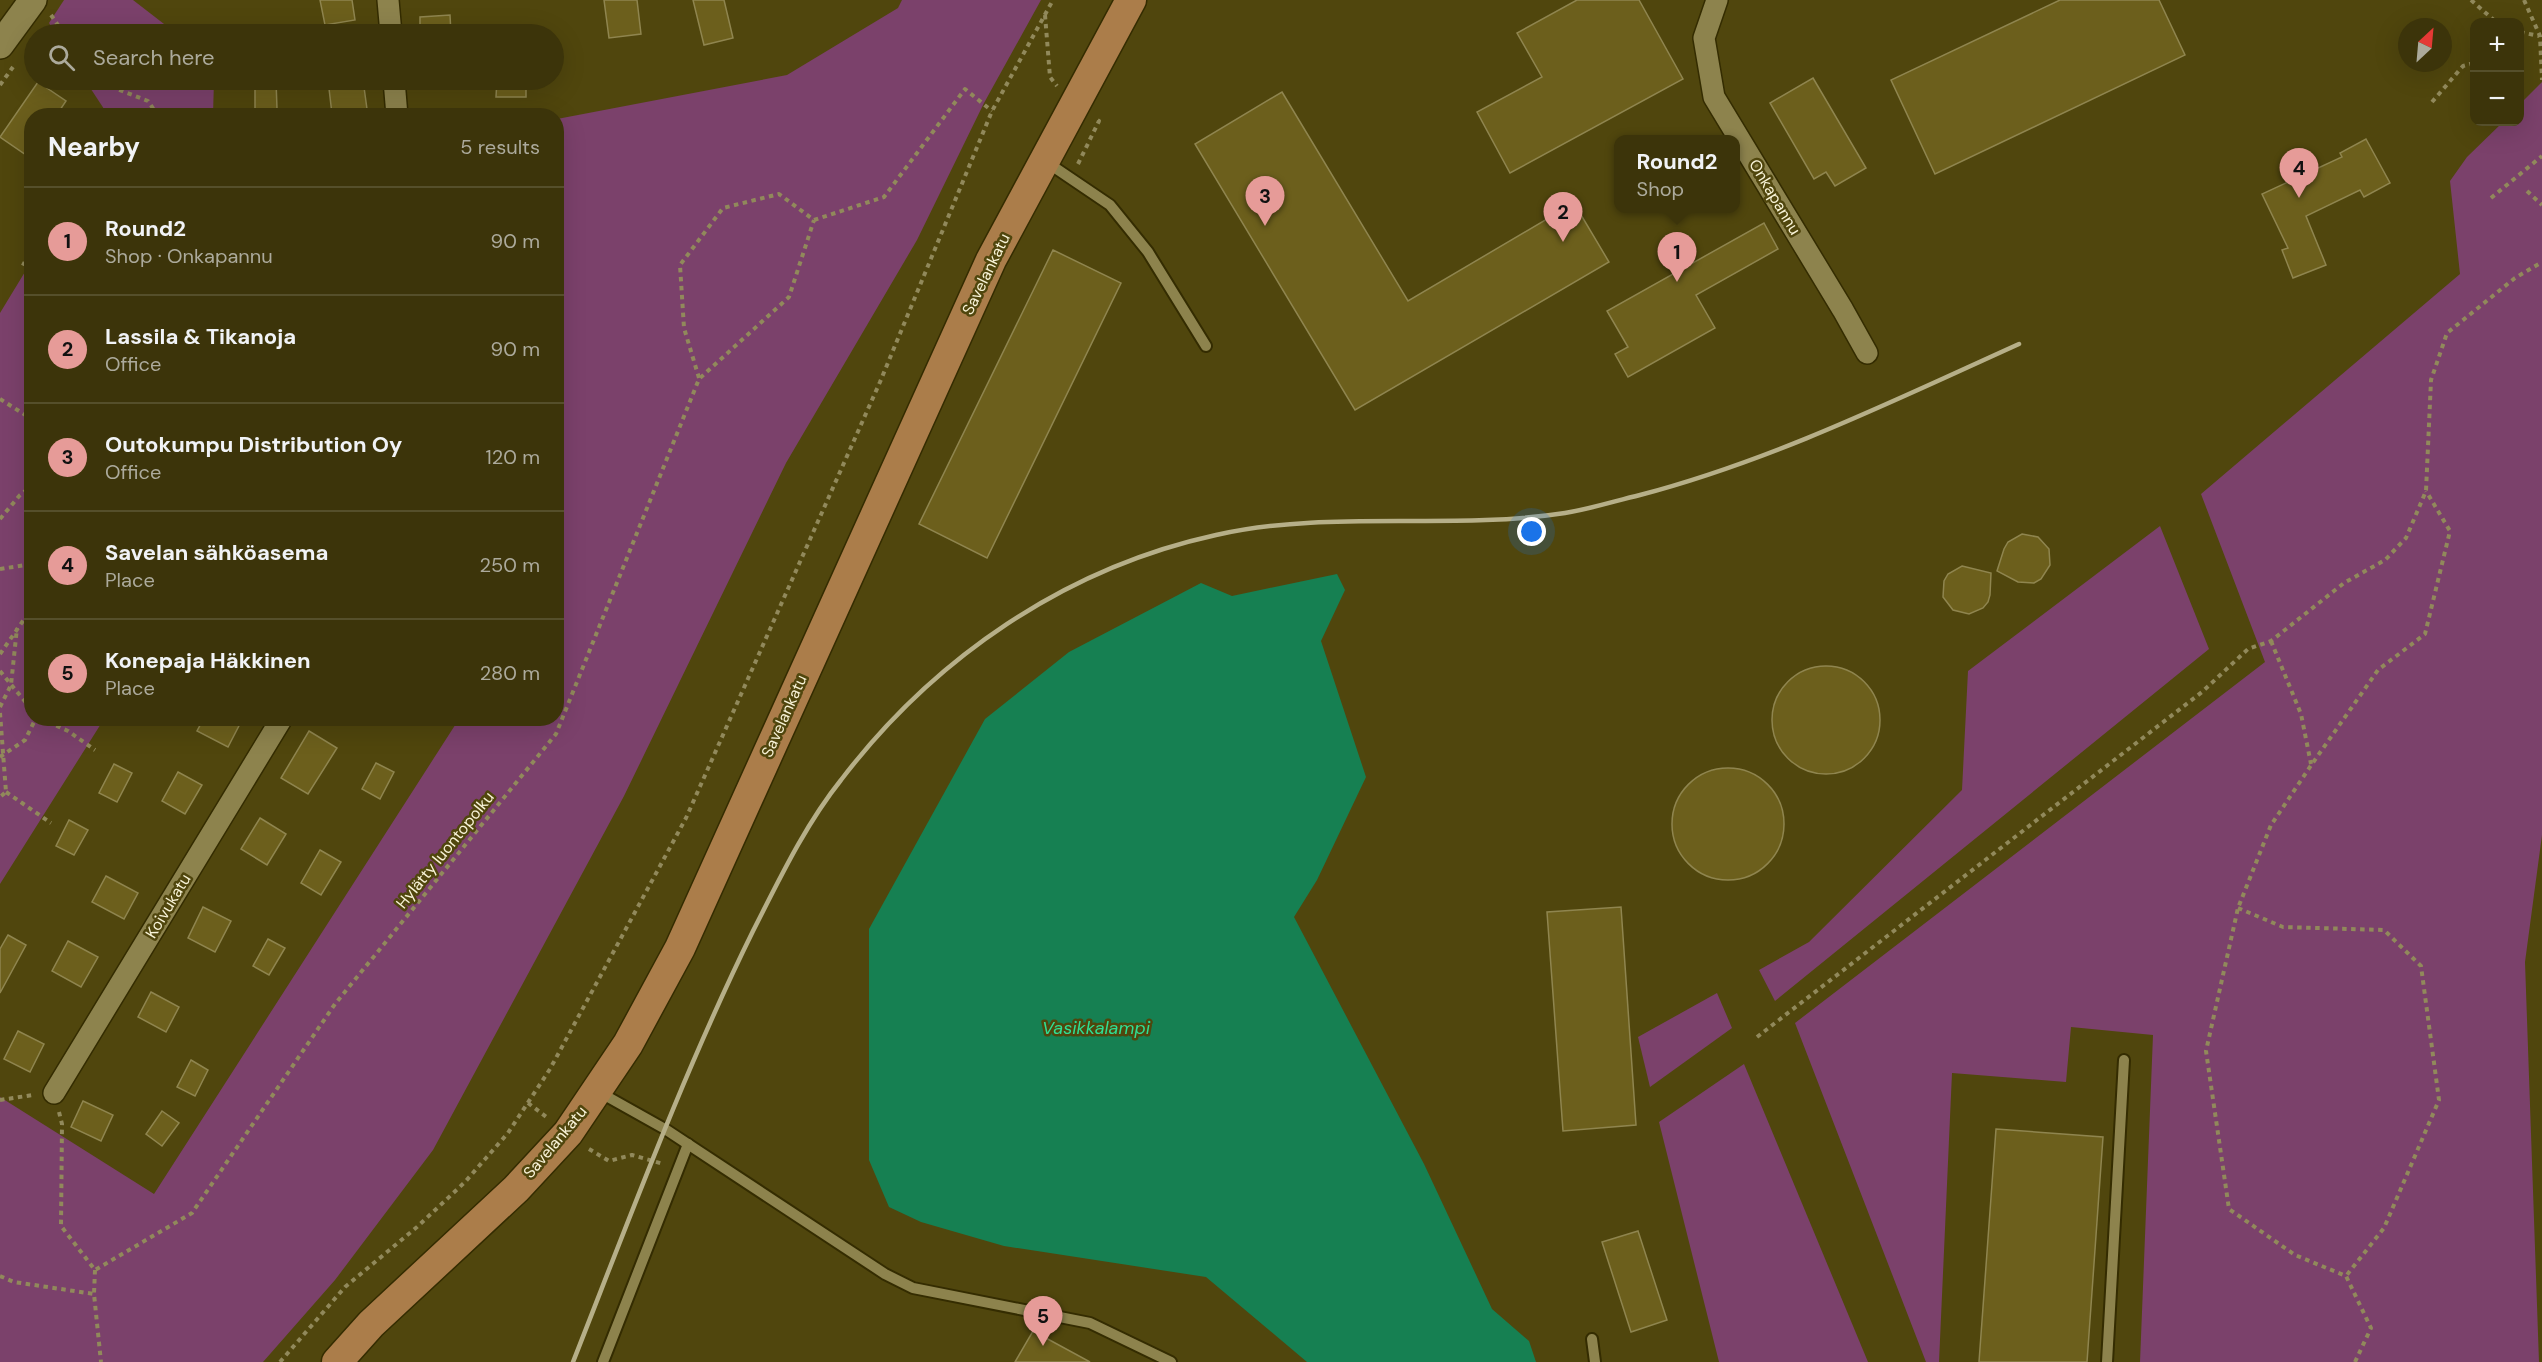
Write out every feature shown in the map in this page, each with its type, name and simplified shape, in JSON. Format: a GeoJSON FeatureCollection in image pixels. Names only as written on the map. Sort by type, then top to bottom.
{"type":"FeatureCollection","features":[{"type":"Feature","properties":{"kind":"main road","name":"Savelankatu"},"geometry":{"type":"LineString","coordinates":[[337,1362],[371,1324],[516,1189],[568,1133],[628,1044],[680,948],[986,270],[1131,0]]}},
{"type":"Feature","properties":{"kind":"street"},"geometry":{"type":"LineString","coordinates":[[388,0],[390,24]]}},
{"type":"Feature","properties":{"kind":"street","name":"Onkapannu"},"geometry":{"type":"LineString","coordinates":[[1717,0],[1704,38],[1714,97],[1737,135]]}},
{"type":"Feature","properties":{"kind":"street"},"geometry":{"type":"LineString","coordinates":[[0,45],[42,7]]}},
{"type":"Feature","properties":{"kind":"street"},"geometry":{"type":"LineString","coordinates":[[395,90],[396,108]]}},
{"type":"Feature","properties":{"kind":"street","name":"Onkapannu"},"geometry":{"type":"LineString","coordinates":[[1740,140],[1844,310],[1867,353]]}},
{"type":"Feature","properties":{"kind":"street","name":"Koivukatu"},"geometry":{"type":"LineString","coordinates":[[54,1093],[277,726]]}},
{"type":"Feature","properties":{"kind":"lane"},"geometry":{"type":"LineString","coordinates":[[1044,160],[1110,205],[1148,252],[1206,346]]}},
{"type":"Feature","properties":{"kind":"lane"},"geometry":{"type":"LineString","coordinates":[[2107,1362],[2124,1060]]}},
{"type":"Feature","properties":{"kind":"lane"},"geometry":{"type":"LineString","coordinates":[[597,1091],[688,1144],[885,1274],[913,1288],[1090,1323],[1171,1362]]}},
{"type":"Feature","properties":{"kind":"lane"},"geometry":{"type":"LineString","coordinates":[[603,1362],[688,1144]]}},
{"type":"Feature","properties":{"kind":"lane"},"geometry":{"type":"LineString","coordinates":[[1592,1339],[1595,1362]]}},
{"type":"Feature","properties":{"kind":"path"},"geometry":{"type":"LineString","coordinates":[[280,1362],[345,1287],[417,1227],[465,1182],[508,1133],[550,1069],[686,818],[880,382],[992,111],[1053,0]]}},
{"type":"Feature","properties":{"kind":"path"},"geometry":{"type":"LineString","coordinates":[[2471,0],[2491,18]]}},
{"type":"Feature","properties":{"kind":"path"},"geometry":{"type":"LineString","coordinates":[[2524,0],[2541,37],[2542,80]]}},
{"type":"Feature","properties":{"kind":"path"},"geometry":{"type":"LineString","coordinates":[[42,7],[56,24]]}},
{"type":"Feature","properties":{"kind":"path"},"geometry":{"type":"LineString","coordinates":[[2524,33],[2541,37]]}},
{"type":"Feature","properties":{"kind":"path"},"geometry":{"type":"LineString","coordinates":[[2432,102],[2463,66],[2470,64]]}},
{"type":"Feature","properties":{"kind":"path"},"geometry":{"type":"LineString","coordinates":[[699,379],[684,328],[680,265],[723,208],[779,194],[814,220],[884,197],[965,89],[992,111]]}},
{"type":"Feature","properties":{"kind":"path"},"geometry":{"type":"LineString","coordinates":[[120,90],[148,101],[153,108]]}},
{"type":"Feature","properties":{"kind":"path"},"geometry":{"type":"LineString","coordinates":[[2491,198],[2542,156]]}},
{"type":"Feature","properties":{"kind":"path"},"geometry":{"type":"LineString","coordinates":[[2527,191],[2542,205]]}},
{"type":"Feature","properties":{"kind":"path","name":"Hylätty luontopolku"},"geometry":{"type":"LineString","coordinates":[[564,714],[699,379],[789,297],[814,220]]}},
{"type":"Feature","properties":{"kind":"path"},"geometry":{"type":"LineString","coordinates":[[1757,1037],[2202,692],[2248,649],[2271,641],[2344,583],[2385,560],[2406,538],[2426,491],[2431,381],[2447,333],[2515,278],[2542,262]]}},
{"type":"Feature","properties":{"kind":"path"},"geometry":{"type":"LineString","coordinates":[[0,399],[24,413]]}},
{"type":"Feature","properties":{"kind":"path"},"geometry":{"type":"LineString","coordinates":[[2355,1362],[2371,1328],[2346,1276],[2295,1255],[2229,1209],[2206,1051],[2238,908],[2271,825],[2378,670],[2425,634],[2450,531],[2426,491]]}},
{"type":"Feature","properties":{"kind":"path"},"geometry":{"type":"LineString","coordinates":[[0,519],[24,492]]}},
{"type":"Feature","properties":{"kind":"path"},"geometry":{"type":"LineString","coordinates":[[0,569],[24,565]]}},
{"type":"Feature","properties":{"kind":"path"},"geometry":{"type":"LineString","coordinates":[[0,654],[24,619]]}},
{"type":"Feature","properties":{"kind":"path"},"geometry":{"type":"LineString","coordinates":[[0,707],[11,685],[17,628]]}},
{"type":"Feature","properties":{"kind":"path"},"geometry":{"type":"LineString","coordinates":[[2271,641],[2301,714],[2312,764]]}},
{"type":"Feature","properties":{"kind":"path"},"geometry":{"type":"LineString","coordinates":[[0,671],[24,700]]}},
{"type":"Feature","properties":{"kind":"path"},"geometry":{"type":"LineString","coordinates":[[0,713],[6,792],[51,823]]}},
{"type":"Feature","properties":{"kind":"path"},"geometry":{"type":"LineString","coordinates":[[2,756],[25,740],[32,726]]}},
{"type":"Feature","properties":{"kind":"path"},"geometry":{"type":"LineString","coordinates":[[59,726],[68,730],[95,750]]}},
{"type":"Feature","properties":{"kind":"path","name":"Hylätty luontopolku"},"geometry":{"type":"LineString","coordinates":[[95,1270],[192,1213],[335,1004],[556,734],[559,726]]}},
{"type":"Feature","properties":{"kind":"path"},"geometry":{"type":"LineString","coordinates":[[0,797],[6,792]]}},
{"type":"Feature","properties":{"kind":"path"},"geometry":{"type":"LineString","coordinates":[[2238,908],[2283,927],[2384,930],[2421,966],[2439,1100],[2384,1228],[2346,1276]]}},
{"type":"Feature","properties":{"kind":"path"},"geometry":{"type":"LineString","coordinates":[[0,1100],[54,1093],[62,1124],[61,1226],[95,1270],[94,1294],[101,1362]]}},
{"type":"Feature","properties":{"kind":"path"},"geometry":{"type":"LineString","coordinates":[[528,1103],[595,1154],[609,1161],[632,1155],[652,1160],[677,1171]]}},
{"type":"Feature","properties":{"kind":"path"},"geometry":{"type":"LineString","coordinates":[[0,1276],[14,1282],[94,1294]]}},
{"type":"Feature","properties":{"kind":"shaded area"},"geometry":{"type":"Polygon","coordinates":[[[64,0],[133,0],[164,24],[50,24],[64,0]]]}},
{"type":"Feature","properties":{"kind":"shaded area"},"geometry":{"type":"Polygon","coordinates":[[[902,0],[1041,0],[984,103],[917,240],[786,463],[624,796],[433,1150],[335,1280],[263,1362],[0,1362],[0,1097],[154,1194],[455,726],[564,726],[564,118],[787,75],[898,8],[902,0]]]}},
{"type":"Feature","properties":{"kind":"shaded area"},"geometry":{"type":"Polygon","coordinates":[[[2542,82],[2542,835],[2525,962],[2539,1362],[2140,1362],[2153,1035],[2071,1027],[2066,1082],[1952,1073],[1939,1362],[1926,1362],[1795,1023],[2265,662],[2201,494],[2460,274],[2450,181],[2467,157],[2499,126],[2524,126],[2524,100],[2542,82]]]}},
{"type":"Feature","properties":{"kind":"shaded area"},"geometry":{"type":"Polygon","coordinates":[[[92,90],[214,90],[213,108],[103,108],[92,90]]]}},
{"type":"Feature","properties":{"kind":"shaded area"},"geometry":{"type":"Polygon","coordinates":[[[24,274],[24,726],[100,726],[0,884],[0,313],[24,274]]]}},
{"type":"Feature","properties":{"kind":"shaded area"},"geometry":{"type":"Polygon","coordinates":[[[2160,526],[2209,649],[1775,1001],[1759,970],[1809,942],[1962,790],[1968,671],[2160,526]]]}},
{"type":"Feature","properties":{"kind":"shaded area"},"geometry":{"type":"Polygon","coordinates":[[[1717,993],[1732,1028],[1650,1087],[1638,1037],[1717,993]]]}},
{"type":"Feature","properties":{"kind":"shaded area"},"geometry":{"type":"Polygon","coordinates":[[[1744,1064],[1868,1362],[1719,1362],[1659,1122],[1744,1064]]]}},
{"type":"Feature","properties":{"kind":"water","name":"Vasikkalampi"},"geometry":{"type":"Polygon","coordinates":[[[1337,574],[1345,590],[1321,641],[1366,777],[1317,880],[1294,917],[1424,1164],[1492,1309],[1529,1341],[1536,1362],[1307,1362],[1206,1277],[1004,1246],[921,1222],[889,1207],[869,1160],[869,929],[985,719],[1069,652],[1201,583],[1232,596],[1337,574]]]}},
{"type":"Feature","properties":{"kind":"building"},"geometry":{"type":"Polygon","coordinates":[[[320,0],[352,0],[355,20],[325,24],[320,0]]]}},
{"type":"Feature","properties":{"kind":"building"},"geometry":{"type":"Polygon","coordinates":[[[604,0],[637,0],[641,34],[609,38],[604,0]]]}},
{"type":"Feature","properties":{"kind":"building"},"geometry":{"type":"Polygon","coordinates":[[[693,0],[724,0],[733,38],[704,45],[693,0]]]}},
{"type":"Feature","properties":{"kind":"building"},"geometry":{"type":"Polygon","coordinates":[[[1577,0],[1639,0],[1683,79],[1510,173],[1477,112],[1542,77],[1517,33],[1577,0]]]}},
{"type":"Feature","properties":{"kind":"building"},"geometry":{"type":"Polygon","coordinates":[[[2060,0],[2159,0],[2185,55],[1935,174],[1891,80],[2060,0]]]}},
{"type":"Feature","properties":{"kind":"building"},"geometry":{"type":"Polygon","coordinates":[[[450,15],[450,24],[420,24],[420,17],[450,15]]]}},
{"type":"Feature","properties":{"kind":"building"},"geometry":{"type":"Polygon","coordinates":[[[1813,78],[1866,168],[1835,186],[1826,172],[1814,179],[1770,103],[1813,78]]]}},
{"type":"Feature","properties":{"kind":"building"},"geometry":{"type":"Polygon","coordinates":[[[32,90],[50,90],[66,101],[61,108],[24,108],[24,154],[0,137],[32,90]]]}},
{"type":"Feature","properties":{"kind":"building"},"geometry":{"type":"Polygon","coordinates":[[[255,90],[276,90],[277,108],[255,108],[255,90]]]}},
{"type":"Feature","properties":{"kind":"building"},"geometry":{"type":"Polygon","coordinates":[[[329,90],[364,90],[367,108],[331,108],[329,90]]]}},
{"type":"Feature","properties":{"kind":"building"},"geometry":{"type":"Polygon","coordinates":[[[496,90],[526,90],[526,97],[496,97],[496,90]]]}},
{"type":"Feature","properties":{"kind":"building"},"geometry":{"type":"Polygon","coordinates":[[[1282,92],[1408,301],[1574,203],[1609,262],[1355,410],[1195,144],[1282,92]]]}},
{"type":"Feature","properties":{"kind":"building"},"geometry":{"type":"Polygon","coordinates":[[[2366,139],[2390,183],[2364,197],[2360,190],[2306,216],[2326,265],[2293,278],[2282,250],[2288,248],[2262,194],[2342,157],[2340,153],[2366,139]]]}},
{"type":"Feature","properties":{"kind":"building"},"geometry":{"type":"Polygon","coordinates":[[[1764,223],[1778,249],[1696,295],[1715,328],[1628,377],[1615,354],[1628,347],[1607,311],[1764,223]]]}},
{"type":"Feature","properties":{"kind":"building"},"geometry":{"type":"Polygon","coordinates":[[[1053,250],[1121,283],[987,558],[919,524],[1053,250]]]}},
{"type":"Feature","properties":{"kind":"building"},"geometry":{"type":"Polygon","coordinates":[[[2022,534],[2038,537],[2049,549],[2050,565],[2041,579],[2034,583],[2018,582],[1997,571],[2008,542],[2022,534]]]}},
{"type":"Feature","properties":{"kind":"building"},"geometry":{"type":"Polygon","coordinates":[[[1962,566],[1991,573],[1988,602],[1983,608],[1969,614],[1953,610],[1943,597],[1944,581],[1948,574],[1962,566]]]}},
{"type":"Feature","properties":{"kind":"building"},"geometry":{"type":"Polygon","coordinates":[[[1826,666],[1847,670],[1864,682],[1876,699],[1880,720],[1876,741],[1864,758],[1847,770],[1826,774],[1805,770],[1788,758],[1776,741],[1772,720],[1776,699],[1788,682],[1805,670],[1826,666]]]}},
{"type":"Feature","properties":{"kind":"building"},"geometry":{"type":"Polygon","coordinates":[[[200,726],[239,726],[228,747],[197,731],[200,726]]]}},
{"type":"Feature","properties":{"kind":"building"},"geometry":{"type":"Polygon","coordinates":[[[309,731],[337,748],[308,794],[281,778],[309,731]]]}},
{"type":"Feature","properties":{"kind":"building"},"geometry":{"type":"Polygon","coordinates":[[[376,763],[394,772],[380,799],[362,789],[376,763]]]}},
{"type":"Feature","properties":{"kind":"building"},"geometry":{"type":"Polygon","coordinates":[[[114,764],[132,773],[117,802],[99,793],[114,764]]]}},
{"type":"Feature","properties":{"kind":"building"},"geometry":{"type":"Polygon","coordinates":[[[1728,768],[1750,772],[1768,784],[1780,802],[1784,824],[1780,846],[1768,864],[1750,876],[1728,880],[1706,876],[1688,864],[1676,846],[1672,824],[1676,802],[1688,784],[1706,772],[1728,768]]]}},
{"type":"Feature","properties":{"kind":"building"},"geometry":{"type":"Polygon","coordinates":[[[178,772],[202,785],[185,814],[162,801],[178,772]]]}},
{"type":"Feature","properties":{"kind":"building"},"geometry":{"type":"Polygon","coordinates":[[[260,818],[286,834],[267,865],[241,849],[260,818]]]}},
{"type":"Feature","properties":{"kind":"building"},"geometry":{"type":"Polygon","coordinates":[[[69,820],[88,830],[74,855],[56,846],[69,820]]]}},
{"type":"Feature","properties":{"kind":"building"},"geometry":{"type":"Polygon","coordinates":[[[320,850],[341,862],[321,895],[301,883],[320,850]]]}},
{"type":"Feature","properties":{"kind":"building"},"geometry":{"type":"Polygon","coordinates":[[[106,876],[138,893],[124,919],[92,902],[106,876]]]}},
{"type":"Feature","properties":{"kind":"building"},"geometry":{"type":"Polygon","coordinates":[[[203,907],[231,921],[215,952],[188,938],[203,907]]]}},
{"type":"Feature","properties":{"kind":"building"},"geometry":{"type":"Polygon","coordinates":[[[1621,907],[1636,1125],[1563,1131],[1547,912],[1621,907]]]}},
{"type":"Feature","properties":{"kind":"building"},"geometry":{"type":"Polygon","coordinates":[[[8,935],[26,945],[0,993],[0,949],[8,935]]]}},
{"type":"Feature","properties":{"kind":"building"},"geometry":{"type":"Polygon","coordinates":[[[268,939],[285,948],[269,975],[253,966],[268,939]]]}},
{"type":"Feature","properties":{"kind":"building"},"geometry":{"type":"Polygon","coordinates":[[[68,941],[98,957],[81,987],[52,971],[68,941]]]}},
{"type":"Feature","properties":{"kind":"building"},"geometry":{"type":"Polygon","coordinates":[[[151,992],[179,1007],[166,1032],[138,1017],[151,992]]]}},
{"type":"Feature","properties":{"kind":"building"},"geometry":{"type":"Polygon","coordinates":[[[18,1031],[44,1044],[30,1072],[4,1059],[18,1031]]]}},
{"type":"Feature","properties":{"kind":"building"},"geometry":{"type":"Polygon","coordinates":[[[191,1060],[208,1070],[195,1096],[177,1087],[191,1060]]]}},
{"type":"Feature","properties":{"kind":"building"},"geometry":{"type":"Polygon","coordinates":[[[83,1101],[113,1115],[101,1141],[71,1127],[83,1101]]]}},
{"type":"Feature","properties":{"kind":"building"},"geometry":{"type":"Polygon","coordinates":[[[162,1111],[179,1123],[162,1146],[146,1134],[162,1111]]]}},
{"type":"Feature","properties":{"kind":"building"},"geometry":{"type":"Polygon","coordinates":[[[1996,1129],[2103,1137],[2087,1362],[1979,1362],[1996,1129]]]}},
{"type":"Feature","properties":{"kind":"building"},"geometry":{"type":"Polygon","coordinates":[[[1638,1231],[1667,1320],[1631,1332],[1602,1242],[1638,1231]]]}},
{"type":"Feature","properties":{"kind":"building"},"geometry":{"type":"Polygon","coordinates":[[[1033,1331],[1090,1362],[1015,1362],[1033,1331]]]}},
{"type":"Feature","properties":{"kind":"railway"},"geometry":{"type":"LineString","coordinates":[[573,1362],[658,1145],[704,1037],[753,931],[804,834],[828,797],[878,736],[918,695],[961,658],[1007,624],[1056,595],[1107,570],[1160,550],[1216,535],[1259,527],[1303,523],[1521,518],[1565,513],[1640,495],[1738,465],[1786,447],[2019,344]]}},
{"type":"Feature","properties":{"kind":"place","name":"Savelan sähköasema"},"geometry":{"type":"Point","coordinates":[2299,198]}},
{"type":"Feature","properties":{"kind":"place","name":"Outokumpu Distribution Oy"},"geometry":{"type":"Point","coordinates":[1265,226]}},
{"type":"Feature","properties":{"kind":"place","name":"Lassila & Tikanoja"},"geometry":{"type":"Point","coordinates":[1563,242]}},
{"type":"Feature","properties":{"kind":"place","name":"Round2"},"geometry":{"type":"Point","coordinates":[1677,282]}},
{"type":"Feature","properties":{"kind":"place","name":"Konepaja Häkkinen"},"geometry":{"type":"Point","coordinates":[1043,1346]}}]}
